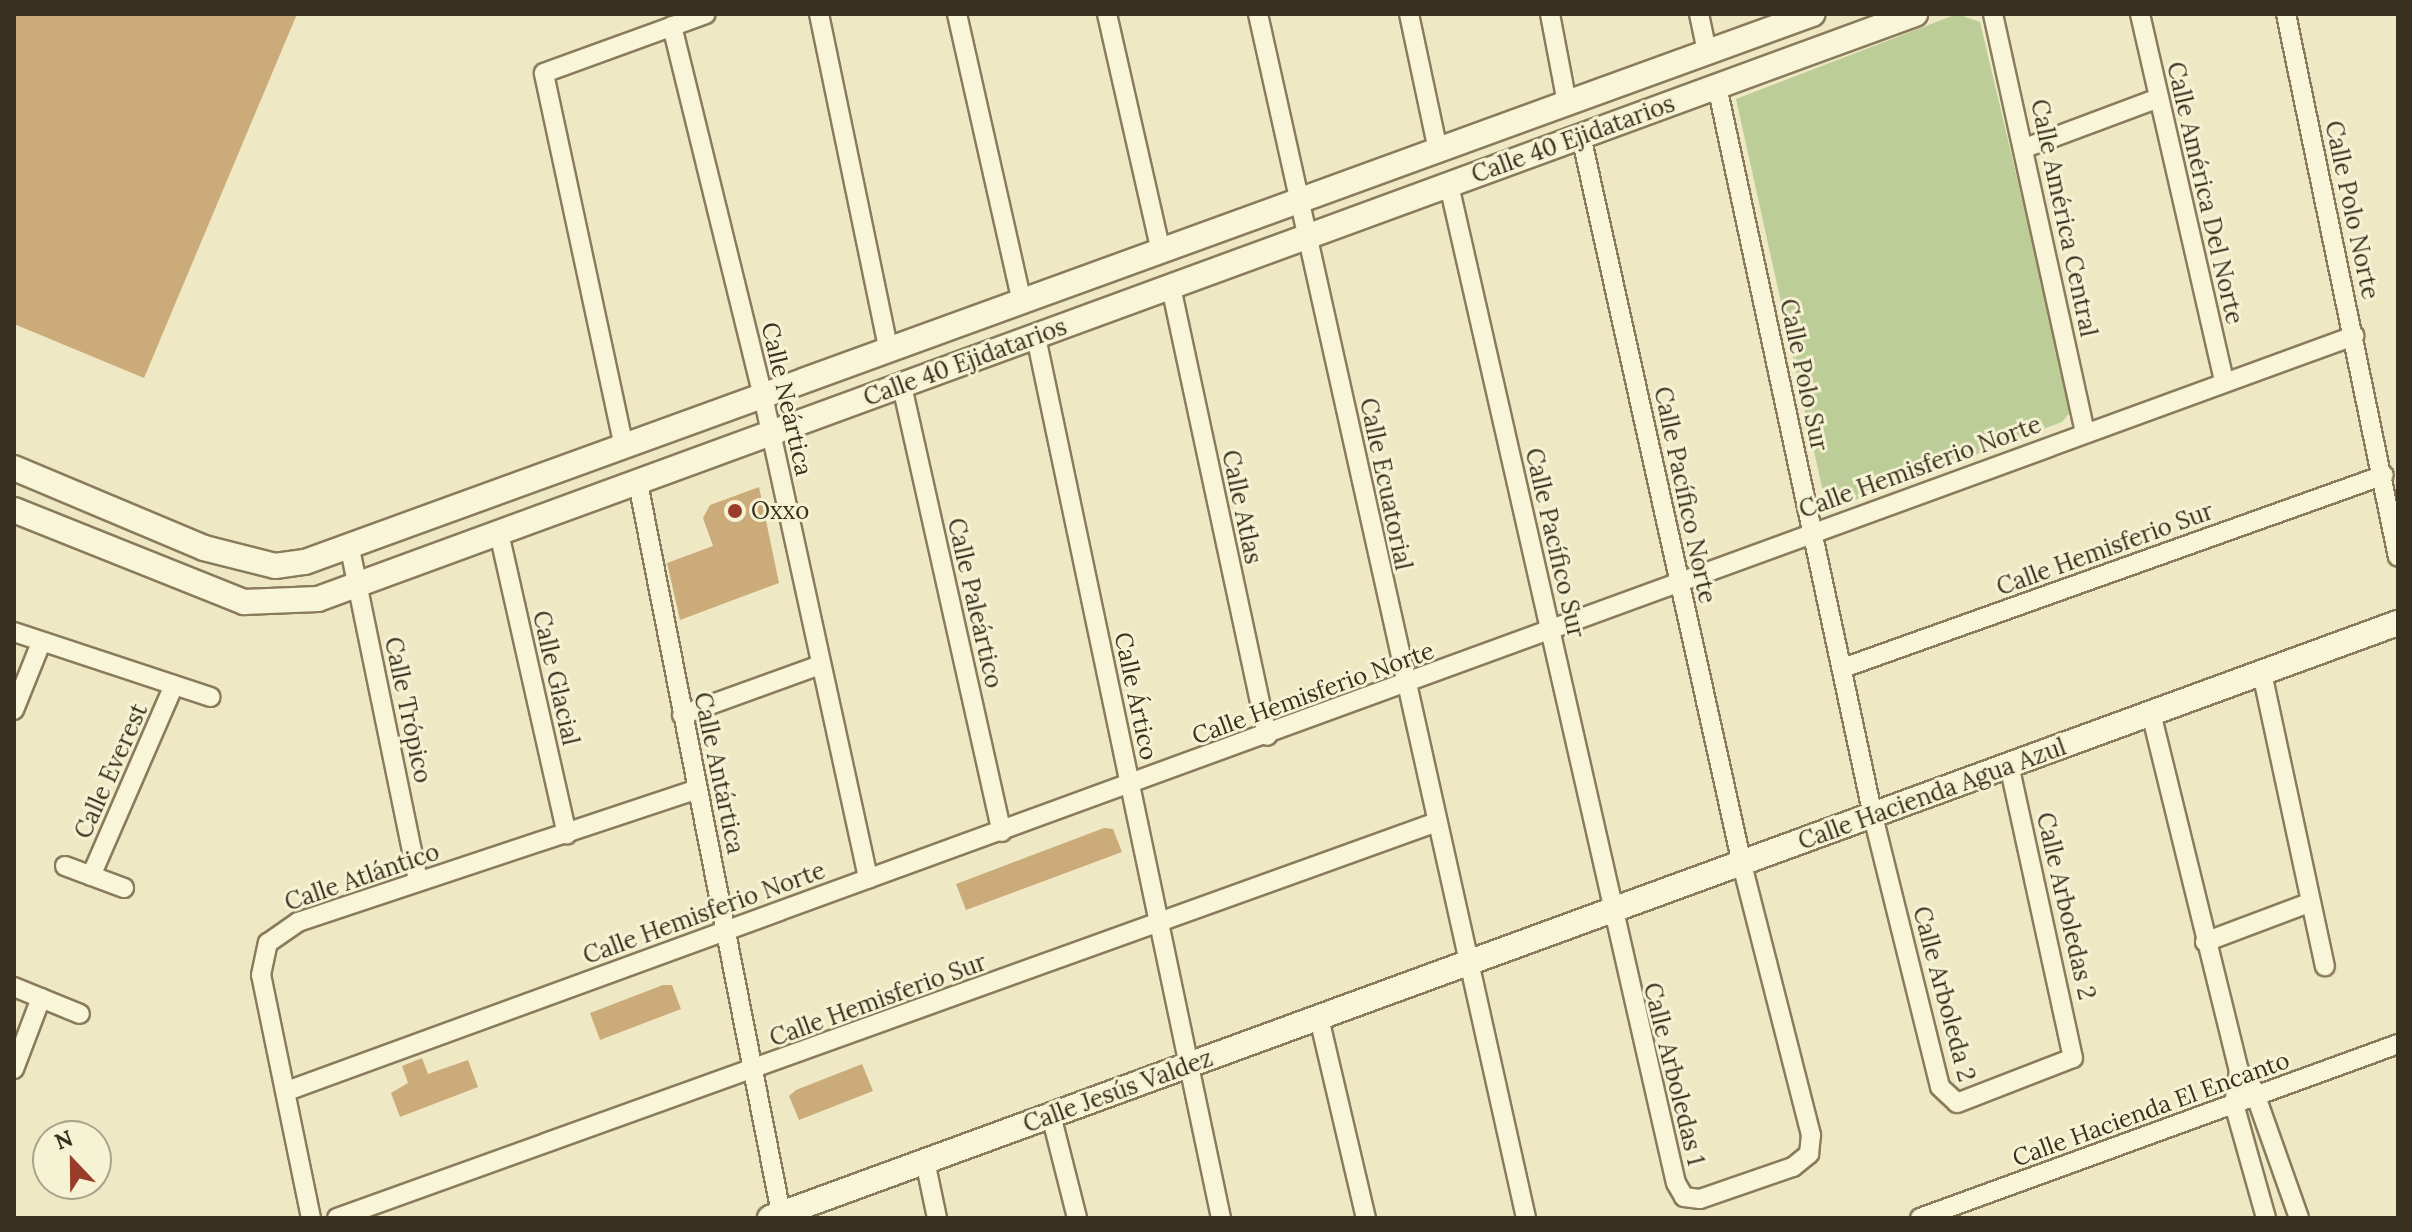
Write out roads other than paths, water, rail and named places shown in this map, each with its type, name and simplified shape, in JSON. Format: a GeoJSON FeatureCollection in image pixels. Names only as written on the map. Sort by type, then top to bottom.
{"type":"FeatureCollection","features":[{"type":"Feature","properties":{"kind":"main road","name":"Calle 40 Ejidatarios"},"geometry":{"type":"LineString","coordinates":[[14,468],[245,560],[275,566],[350,549],[1812,14]]}},
{"type":"Feature","properties":{"kind":"main road","name":"Calle 40 Ejidatarios"},"geometry":{"type":"LineString","coordinates":[[14,510],[244,602],[290,605],[358,585],[1915,14]]}},
{"type":"Feature","properties":{"kind":"main road","name":"Calle Hacienda Agua Azul"},"geometry":{"type":"LineString","coordinates":[[1466,964],[2398,623]]}},
{"type":"Feature","properties":{"kind":"main road","name":"Calle Jesús Valdez"},"geometry":{"type":"LineString","coordinates":[[778,1217],[1466,964]]}},
{"type":"Feature","properties":{"kind":"street"},"geometry":{"type":"LineString","coordinates":[[624,447],[544,73],[706,14]]}},
{"type":"Feature","properties":{"kind":"street"},"geometry":{"type":"LineString","coordinates":[[819,14],[889,351]]}},
{"type":"Feature","properties":{"kind":"street"},"geometry":{"type":"LineString","coordinates":[[957,14],[1022,302]]}},
{"type":"Feature","properties":{"kind":"street"},"geometry":{"type":"LineString","coordinates":[[1107,14],[1161,251]]}},
{"type":"Feature","properties":{"kind":"street","name":"Calle Ecuatorial"},"geometry":{"type":"LineString","coordinates":[[1258,14],[1309,236],[1434,823],[1526,1218]]}},
{"type":"Feature","properties":{"kind":"street"},"geometry":{"type":"LineString","coordinates":[[1409,14],[1438,150]]}},
{"type":"Feature","properties":{"kind":"street"},"geometry":{"type":"LineString","coordinates":[[1550,14],[1567,103]]}},
{"type":"Feature","properties":{"kind":"street"},"geometry":{"type":"LineString","coordinates":[[1699,14],[1707,52]]}},
{"type":"Feature","properties":{"kind":"street","name":"Calle América Central"},"geometry":{"type":"LineString","coordinates":[[1993,14],[2025,148],[2085,432]]}},
{"type":"Feature","properties":{"kind":"street","name":"Calle América Del Norte"},"geometry":{"type":"LineString","coordinates":[[2140,14],[2224,382]]}},
{"type":"Feature","properties":{"kind":"street","name":"Calle Polo Norte"},"geometry":{"type":"LineString","coordinates":[[2286,14],[2384,475],[2398,557]]}},
{"type":"Feature","properties":{"kind":"street","name":"Calle Neártica"},"geometry":{"type":"LineString","coordinates":[[672,26],[763,396],[868,879]]}},
{"type":"Feature","properties":{"kind":"street","name":"Calle Polo Sur"},"geometry":{"type":"LineString","coordinates":[[1717,86],[1873,816]]}},
{"type":"Feature","properties":{"kind":"street"},"geometry":{"type":"LineString","coordinates":[[2025,148],[2159,98]]}},
{"type":"Feature","properties":{"kind":"street","name":"Calle Pacífico Norte"},"geometry":{"type":"LineString","coordinates":[[1581,136],[1742,864]]}},
{"type":"Feature","properties":{"kind":"street","name":"Calle Pacífico Sur"},"geometry":{"type":"LineString","coordinates":[[1449,185],[1551,631],[1610,912]]}},
{"type":"Feature","properties":{"kind":"street","name":"Calle Atlas"},"geometry":{"type":"LineString","coordinates":[[1171,287],[1267,736]]}},
{"type":"Feature","properties":{"kind":"street","name":"Calle Hemisferio Norte"},"geometry":{"type":"LineString","coordinates":[[287,1091],[1404,686],[1813,531],[2354,336]]}},
{"type":"Feature","properties":{"kind":"street","name":"Calle Ártico"},"geometry":{"type":"LineString","coordinates":[[1036,337],[1221,1218]]}},
{"type":"Feature","properties":{"kind":"street","name":"Calle Paleártico"},"geometry":{"type":"LineString","coordinates":[[902,386],[1002,832]]}},
{"type":"Feature","properties":{"kind":"street","name":"Calle Hemisferio Sur"},"geometry":{"type":"LineString","coordinates":[[1843,668],[2384,475]]}},
{"type":"Feature","properties":{"kind":"street","name":"Calle Antártica"},"geometry":{"type":"LineString","coordinates":[[638,483],[682,715],[728,930],[778,1217]]}},
{"type":"Feature","properties":{"kind":"street","name":"Calle Glacial"},"geometry":{"type":"LineString","coordinates":[[499,533],[567,834]]}},
{"type":"Feature","properties":{"kind":"street","name":"Calle Trópico"},"geometry":{"type":"LineString","coordinates":[[350,549],[418,881]]}},
{"type":"Feature","properties":{"kind":"street"},"geometry":{"type":"LineString","coordinates":[[14,632],[211,697]]}},
{"type":"Feature","properties":{"kind":"street"},"geometry":{"type":"LineString","coordinates":[[14,710],[41,643]]}},
{"type":"Feature","properties":{"kind":"street"},"geometry":{"type":"LineString","coordinates":[[682,715],[820,665]]}},
{"type":"Feature","properties":{"kind":"street"},"geometry":{"type":"LineString","coordinates":[[2262,673],[2325,966]]}},
{"type":"Feature","properties":{"kind":"street","name":"Calle Everest"},"geometry":{"type":"LineString","coordinates":[[91,876],[174,685]]}},
{"type":"Feature","properties":{"kind":"street"},"geometry":{"type":"LineString","coordinates":[[2151,713],[2239,1070],[2234,1104],[2266,1218]]}},
{"type":"Feature","properties":{"kind":"street","name":"Calle Arboledas 2"},"geometry":{"type":"LineString","coordinates":[[2009,765],[2073,1058]]}},
{"type":"Feature","properties":{"kind":"street","name":"Calle Atlántico"},"geometry":{"type":"LineString","coordinates":[[311,1218],[261,975],[268,943],[298,922],[697,789]]}},
{"type":"Feature","properties":{"kind":"street","name":"Calle Arboleda 2"},"geometry":{"type":"LineString","coordinates":[[1873,816],[1944,1095],[1957,1103],[1978,1099],[2073,1058]]}},
{"type":"Feature","properties":{"kind":"street","name":"Calle Hemisferio Sur"},"geometry":{"type":"LineString","coordinates":[[337,1218],[1160,925],[1434,823]]}},
{"type":"Feature","properties":{"kind":"street","name":"Calle Arboledas 1"},"geometry":{"type":"LineString","coordinates":[[1610,912],[1679,1190],[1700,1199],[1793,1167],[1809,1154],[1811,1135],[1742,864]]}},
{"type":"Feature","properties":{"kind":"street"},"geometry":{"type":"LineString","coordinates":[[65,866],[124,888]]}},
{"type":"Feature","properties":{"kind":"street"},"geometry":{"type":"LineString","coordinates":[[2205,942],[2309,903]]}},
{"type":"Feature","properties":{"kind":"street"},"geometry":{"type":"LineString","coordinates":[[14,987],[80,1014]]}},
{"type":"Feature","properties":{"kind":"street"},"geometry":{"type":"LineString","coordinates":[[14,1069],[41,998]]}},
{"type":"Feature","properties":{"kind":"street"},"geometry":{"type":"LineString","coordinates":[[1319,1018],[1366,1218]]}},
{"type":"Feature","properties":{"kind":"street","name":"Calle Hacienda El Encanto"},"geometry":{"type":"LineString","coordinates":[[1920,1218],[2398,1044]]}},
{"type":"Feature","properties":{"kind":"street"},"geometry":{"type":"LineString","coordinates":[[2239,1070],[2259,1095],[2299,1218]]}},
{"type":"Feature","properties":{"kind":"street"},"geometry":{"type":"LineString","coordinates":[[1051,1115],[1077,1218]]}},
{"type":"Feature","properties":{"kind":"street"},"geometry":{"type":"LineString","coordinates":[[925,1161],[937,1218]]}},
{"type":"Feature","properties":{"kind":"place","name":"Oxxo"},"geometry":{"type":"Point","coordinates":[735,511]}}]}
